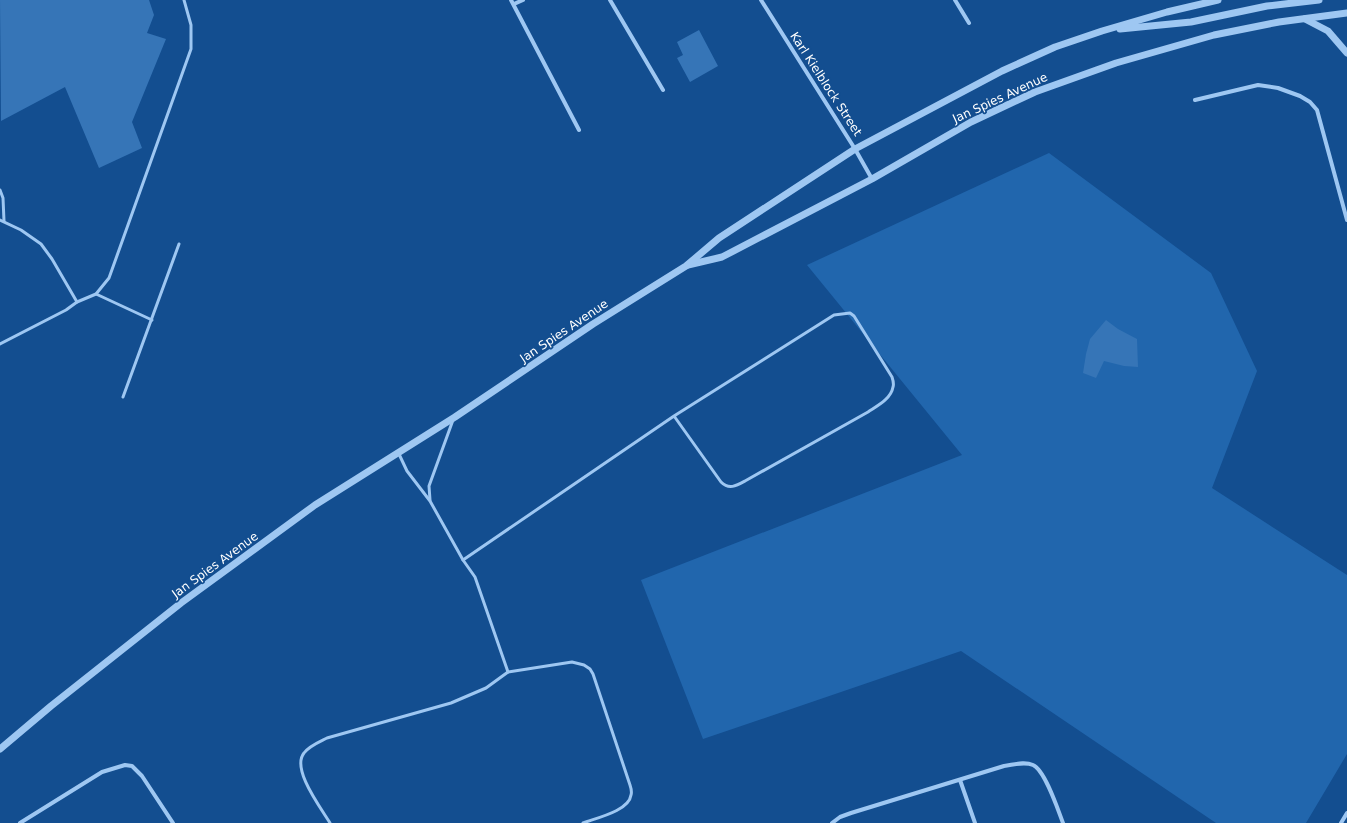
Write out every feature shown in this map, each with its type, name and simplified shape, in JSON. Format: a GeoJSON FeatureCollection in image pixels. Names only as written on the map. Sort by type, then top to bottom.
{"type":"FeatureCollection","features":[{"type":"Feature","properties":{"kind":"street"},"geometry":{"type":"LineString","coordinates":[[523,0],[512,2],[579,130]]}},
{"type":"Feature","properties":{"kind":"street"},"geometry":{"type":"LineString","coordinates":[[610,0],[663,90]]}},
{"type":"Feature","properties":{"kind":"street","name":"Karl Kielblock Street"},"geometry":{"type":"LineString","coordinates":[[761,0],[855,149],[872,179]]}},
{"type":"Feature","properties":{"kind":"street"},"geometry":{"type":"LineString","coordinates":[[955,0],[970,24]]}},
{"type":"Feature","properties":{"kind":"street","name":"Jan Spies Avenue"},"geometry":{"type":"LineString","coordinates":[[0,748],[181,603],[315,505],[455,417],[594,324],[686,266],[719,238],[855,149],[1002,71],[1055,47],[1102,31],[1167,12],[1218,0]]}},
{"type":"Feature","properties":{"kind":"street"},"geometry":{"type":"LineString","coordinates":[[1102,31],[1191,22],[1267,6],[1319,0]]}},
{"type":"Feature","properties":{"kind":"street","name":"Jan Spies Avenue"},"geometry":{"type":"LineString","coordinates":[[686,266],[722,257],[872,179],[972,122],[1035,92],[1116,63],[1214,35],[1279,22],[1347,13]]}},
{"type":"Feature","properties":{"kind":"street"},"geometry":{"type":"LineString","coordinates":[[1305,19],[1328,31],[1347,52]]}},
{"type":"Feature","properties":{"kind":"street"},"geometry":{"type":"LineString","coordinates":[[1195,100],[1258,85],[1278,88],[1310,102],[1317,110],[1347,220]]}},
{"type":"Feature","properties":{"kind":"street"},"geometry":{"type":"LineString","coordinates":[[832,823],[840,817],[850,813],[1004,766],[1023,763],[1037,768],[1045,780],[1063,823]]}},
{"type":"Feature","properties":{"kind":"street"},"geometry":{"type":"LineString","coordinates":[[20,823],[102,772],[125,765],[132,766],[142,776],[173,823]]}},
{"type":"Feature","properties":{"kind":"street"},"geometry":{"type":"LineString","coordinates":[[960,780],[975,823]]}},
{"type":"Feature","properties":{"kind":"street"},"geometry":{"type":"LineString","coordinates":[[1341,823],[1347,813]]}},
{"type":"Feature","properties":{"kind":"lane"},"geometry":{"type":"LineString","coordinates":[[0,344],[66,310],[77,302],[96,294],[109,278],[191,50],[191,25],[184,0]]}},
{"type":"Feature","properties":{"kind":"lane"},"geometry":{"type":"LineString","coordinates":[[0,190],[3,198],[2,220],[21,230],[41,244],[52,259],[77,302]]}},
{"type":"Feature","properties":{"kind":"lane"},"geometry":{"type":"LineString","coordinates":[[123,397],[179,244]]}},
{"type":"Feature","properties":{"kind":"lane"},"geometry":{"type":"LineString","coordinates":[[96,294],[152,320]]}},
{"type":"Feature","properties":{"kind":"lane"},"geometry":{"type":"LineString","coordinates":[[463,560],[674,416],[834,315],[850,313],[854,316],[892,377],[893,387],[889,396],[883,402],[868,412],[735,486],[724,486],[720,482],[674,416]]}},
{"type":"Feature","properties":{"kind":"lane"},"geometry":{"type":"LineString","coordinates":[[430,501],[429,486],[455,417]]}},
{"type":"Feature","properties":{"kind":"lane"},"geometry":{"type":"LineString","coordinates":[[398,452],[407,471],[430,501],[479,586],[508,672]]}},
{"type":"Feature","properties":{"kind":"lane"},"geometry":{"type":"LineString","coordinates":[[330,823],[301,772],[300,759],[303,753],[309,748],[327,738],[451,702],[486,688],[508,672],[572,662],[584,665],[590,669],[593,674],[630,785],[631,794],[629,801],[624,806],[613,812],[583,823]]}},
{"type":"Feature","properties":{"kind":"shaded area"},"geometry":{"type":"Polygon","coordinates":[[[1049,153],[1211,273],[1257,371],[1212,488],[1347,575],[1347,754],[1306,823],[1216,823],[961,651],[703,739],[641,580],[962,455],[807,265],[1049,153]]]}},
{"type":"Feature","properties":{"kind":"building"},"geometry":{"type":"Polygon","coordinates":[[[0,0],[149,0],[154,15],[147,33],[166,39],[132,122],[142,148],[99,168],[65,87],[1,121],[0,0]]]}},
{"type":"Feature","properties":{"kind":"building"},"geometry":{"type":"Polygon","coordinates":[[[699,30],[718,66],[690,82],[677,58],[683,55],[677,42],[699,30]]]}},
{"type":"Feature","properties":{"kind":"building"},"geometry":{"type":"Polygon","coordinates":[[[1106,320],[1118,329],[1137,339],[1138,367],[1124,366],[1104,361],[1096,378],[1083,373],[1086,354],[1090,339],[1106,320]]]}}]}
